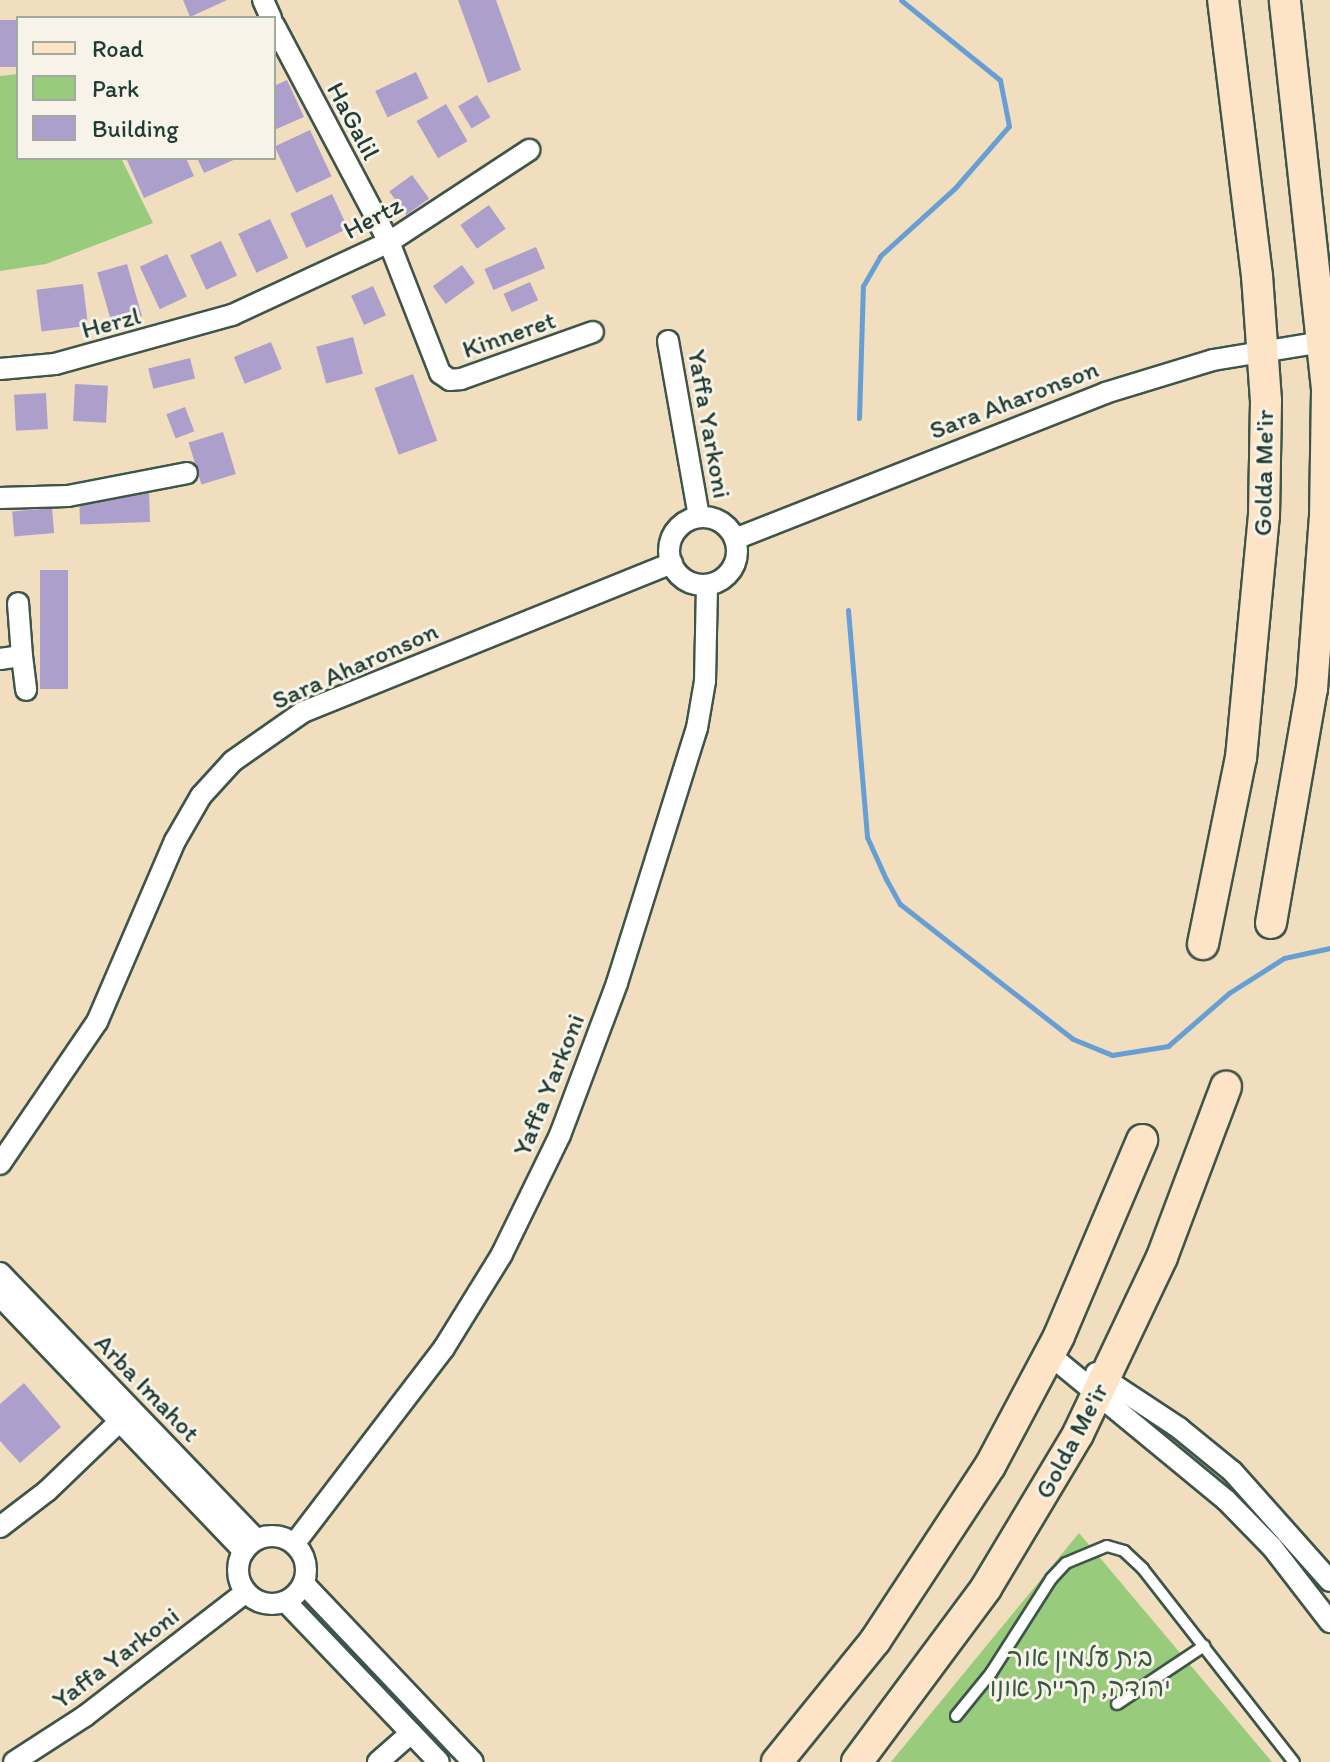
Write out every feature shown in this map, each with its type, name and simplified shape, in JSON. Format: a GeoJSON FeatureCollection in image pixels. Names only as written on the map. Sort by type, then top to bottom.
{"type":"FeatureCollection","features":[{"type":"Feature","properties":{"kind":"main road","name":"Golda Me'ir"},"geometry":{"type":"LineString","coordinates":[[1203,944],[1228,835],[1251,682],[1264,516],[1262,350],[1223,0]]}},
{"type":"Feature","properties":{"kind":"main road"},"geometry":{"type":"LineString","coordinates":[[1271,923],[1301,768],[1320,599],[1327,389],[1285,0]]}},
{"type":"Feature","properties":{"kind":"main road","name":"Golda Me'ir"},"geometry":{"type":"LineString","coordinates":[[857,1762],[986,1588],[1102,1387],[1162,1257],[1226,1087]]}},
{"type":"Feature","properties":{"kind":"main road"},"geometry":{"type":"LineString","coordinates":[[777,1762],[843,1683],[935,1553],[990,1466],[1050,1355],[1142,1140]]}},
{"type":"Feature","properties":{"kind":"street","name":"HaGalil"},"geometry":{"type":"LineString","coordinates":[[276,35],[280,55],[389,242]]}},
{"type":"Feature","properties":{"kind":"street","name":"Hertz"},"geometry":{"type":"LineString","coordinates":[[232,315],[389,242],[529,150]]}},
{"type":"Feature","properties":{"kind":"street","name":"Kinneret"},"geometry":{"type":"LineString","coordinates":[[389,242],[416,319],[440,373],[450,380],[518,362],[593,332]]}},
{"type":"Feature","properties":{"kind":"street","name":"Herzl"},"geometry":{"type":"LineString","coordinates":[[0,369],[55,364],[232,315]]}},
{"type":"Feature","properties":{"kind":"street","name":"Yaffa Yarkoni"},"geometry":{"type":"LineString","coordinates":[[668,341],[699,516]]}},
{"type":"Feature","properties":{"kind":"street","name":"Sara Aharonson"},"geometry":{"type":"LineString","coordinates":[[735,539],[1105,393],[1262,350],[1322,342]]}},
{"type":"Feature","properties":{"kind":"street"},"geometry":{"type":"LineString","coordinates":[[0,498],[68,496],[187,473]]}},
{"type":"Feature","properties":{"kind":"street"},"geometry":{"type":"LineString","coordinates":[[699,516],[725,524],[735,539],[736,561],[729,573],[707,585],[681,577],[672,563],[670,540],[677,528],[699,516]]}},
{"type":"Feature","properties":{"kind":"street","name":"Sara Aharonson"},"geometry":{"type":"LineString","coordinates":[[0,1164],[97,1022],[175,841],[201,796],[233,761],[303,712],[672,563]]}},
{"type":"Feature","properties":{"kind":"street","name":"Yaffa Yarkoni"},"geometry":{"type":"LineString","coordinates":[[295,1543],[444,1348],[502,1254],[560,1135],[617,983],[697,728],[705,681],[707,585]]}},
{"type":"Feature","properties":{"kind":"street"},"geometry":{"type":"LineString","coordinates":[[18,603],[26,690]]}},
{"type":"Feature","properties":{"kind":"street"},"geometry":{"type":"LineString","coordinates":[[0,659],[22,656]]}},
{"type":"Feature","properties":{"kind":"street","name":"Arba Imahot"},"geometry":{"type":"LineString","coordinates":[[0,1273],[250,1545]]}},
{"type":"Feature","properties":{"kind":"street","name":"Arba Imahot"},"geometry":{"type":"LineString","coordinates":[[0,1296],[120,1421],[250,1545]]}},
{"type":"Feature","properties":{"kind":"street"},"geometry":{"type":"LineString","coordinates":[[1050,1355],[1232,1471],[1330,1581]]}},
{"type":"Feature","properties":{"kind":"street"},"geometry":{"type":"LineString","coordinates":[[1102,1387],[1226,1500],[1272,1547],[1330,1622]]}},
{"type":"Feature","properties":{"kind":"street"},"geometry":{"type":"LineString","coordinates":[[0,1527],[47,1491],[120,1421]]}},
{"type":"Feature","properties":{"kind":"street"},"geometry":{"type":"LineString","coordinates":[[282,1536],[295,1543],[307,1567],[304,1584],[286,1602],[262,1603],[246,1592],[238,1574],[250,1545],[282,1536]]}},
{"type":"Feature","properties":{"kind":"street"},"geometry":{"type":"LineString","coordinates":[[304,1584],[473,1762]]}},
{"type":"Feature","properties":{"kind":"street","name":"Yaffa Yarkoni"},"geometry":{"type":"LineString","coordinates":[[14,1762],[85,1716],[246,1592]]}},
{"type":"Feature","properties":{"kind":"street"},"geometry":{"type":"LineString","coordinates":[[286,1602],[439,1762]]}},
{"type":"Feature","properties":{"kind":"street"},"geometry":{"type":"LineString","coordinates":[[378,1762],[411,1733]]}},
{"type":"Feature","properties":{"kind":"lane"},"geometry":{"type":"LineString","coordinates":[[956,1716],[991,1673],[1051,1579],[1086,1552],[1107,1546],[1124,1551],[1204,1646],[1294,1762]]}},
{"type":"Feature","properties":{"kind":"lane"},"geometry":{"type":"LineString","coordinates":[[1117,1704],[1204,1646]]}},
{"type":"Feature","properties":{"kind":"green space"},"geometry":{"type":"Polygon","coordinates":[[[16,74],[16,160],[122,160],[153,223],[46,264],[0,271],[0,76],[16,74]]]}},
{"type":"Feature","properties":{"kind":"green space","name":"בית עלמין אור יהודה, קריית אונו"},"geometry":{"type":"Polygon","coordinates":[[[1079,1533],[1272,1762],[891,1762],[1079,1533]]]}},
{"type":"Feature","properties":{"kind":"building"},"geometry":{"type":"Polygon","coordinates":[[[183,0],[227,0],[192,16],[183,0]]]}},
{"type":"Feature","properties":{"kind":"building"},"geometry":{"type":"Polygon","coordinates":[[[458,0],[496,0],[521,70],[488,83],[458,0]]]}},
{"type":"Feature","properties":{"kind":"building"},"geometry":{"type":"Polygon","coordinates":[[[0,20],[16,20],[16,67],[0,67],[0,20]]]}},
{"type":"Feature","properties":{"kind":"building"},"geometry":{"type":"Polygon","coordinates":[[[416,72],[428,98],[387,117],[375,91],[416,72]]]}},
{"type":"Feature","properties":{"kind":"building"},"geometry":{"type":"Polygon","coordinates":[[[287,80],[304,117],[276,129],[276,85],[287,80]]]}},
{"type":"Feature","properties":{"kind":"building"},"geometry":{"type":"Polygon","coordinates":[[[477,95],[490,117],[472,129],[458,106],[477,95]]]}},
{"type":"Feature","properties":{"kind":"building"},"geometry":{"type":"Polygon","coordinates":[[[446,104],[468,141],[438,158],[417,121],[446,104]]]}},
{"type":"Feature","properties":{"kind":"building"},"geometry":{"type":"Polygon","coordinates":[[[310,130],[332,176],[296,193],[276,146],[310,130]]]}},
{"type":"Feature","properties":{"kind":"building"},"geometry":{"type":"Polygon","coordinates":[[[127,160],[187,160],[194,176],[144,198],[127,160]]]}},
{"type":"Feature","properties":{"kind":"building"},"geometry":{"type":"Polygon","coordinates":[[[198,160],[233,160],[204,173],[198,160]]]}},
{"type":"Feature","properties":{"kind":"building"},"geometry":{"type":"Polygon","coordinates":[[[412,175],[429,198],[406,215],[389,191],[412,175]]]}},
{"type":"Feature","properties":{"kind":"building"},"geometry":{"type":"Polygon","coordinates":[[[332,194],[348,228],[306,248],[290,213],[332,194]]]}},
{"type":"Feature","properties":{"kind":"building"},"geometry":{"type":"Polygon","coordinates":[[[489,205],[506,229],[477,249],[460,225],[489,205]]]}},
{"type":"Feature","properties":{"kind":"building"},"geometry":{"type":"Polygon","coordinates":[[[270,219],[288,258],[256,273],[238,234],[270,219]]]}},
{"type":"Feature","properties":{"kind":"building"},"geometry":{"type":"Polygon","coordinates":[[[221,241],[237,275],[206,290],[190,255],[221,241]]]}},
{"type":"Feature","properties":{"kind":"building"},"geometry":{"type":"Polygon","coordinates":[[[536,247],[545,268],[493,290],[484,269],[536,247]]]}},
{"type":"Feature","properties":{"kind":"building"},"geometry":{"type":"Polygon","coordinates":[[[167,254],[187,297],[160,309],[140,267],[167,254]]]}},
{"type":"Feature","properties":{"kind":"building"},"geometry":{"type":"Polygon","coordinates":[[[127,264],[142,316],[112,324],[97,273],[127,264]]]}},
{"type":"Feature","properties":{"kind":"building"},"geometry":{"type":"Polygon","coordinates":[[[462,265],[475,283],[446,304],[433,286],[462,265]]]}},
{"type":"Feature","properties":{"kind":"building"},"geometry":{"type":"Polygon","coordinates":[[[530,282],[538,300],[512,312],[504,294],[530,282]]]}},
{"type":"Feature","properties":{"kind":"building"},"geometry":{"type":"Polygon","coordinates":[[[83,284],[88,326],[41,331],[36,290],[83,284]]]}},
{"type":"Feature","properties":{"kind":"building"},"geometry":{"type":"Polygon","coordinates":[[[373,286],[386,315],[364,325],[351,296],[373,286]]]}},
{"type":"Feature","properties":{"kind":"building"},"geometry":{"type":"Polygon","coordinates":[[[353,337],[363,374],[326,384],[316,347],[353,337]]]}},
{"type":"Feature","properties":{"kind":"building"},"geometry":{"type":"Polygon","coordinates":[[[271,342],[282,369],[245,384],[234,357],[271,342]]]}},
{"type":"Feature","properties":{"kind":"building"},"geometry":{"type":"Polygon","coordinates":[[[190,358],[195,378],[153,389],[148,368],[190,358]]]}},
{"type":"Feature","properties":{"kind":"building"},"geometry":{"type":"Polygon","coordinates":[[[413,374],[437,441],[399,455],[374,388],[413,374]]]}},
{"type":"Feature","properties":{"kind":"building"},"geometry":{"type":"Polygon","coordinates":[[[75,384],[108,386],[106,423],[73,421],[75,384]]]}},
{"type":"Feature","properties":{"kind":"building"},"geometry":{"type":"Polygon","coordinates":[[[46,393],[48,429],[16,431],[14,395],[46,393]]]}},
{"type":"Feature","properties":{"kind":"building"},"geometry":{"type":"Polygon","coordinates":[[[185,407],[194,431],[176,438],[166,414],[185,407]]]}},
{"type":"Feature","properties":{"kind":"building"},"geometry":{"type":"Polygon","coordinates":[[[223,432],[236,474],[201,485],[189,443],[223,432]]]}},
{"type":"Feature","properties":{"kind":"building"},"geometry":{"type":"Polygon","coordinates":[[[149,491],[150,522],[80,524],[79,493],[149,491]]]}},
{"type":"Feature","properties":{"kind":"building"},"geometry":{"type":"Polygon","coordinates":[[[52,508],[54,533],[14,536],[12,511],[52,508]]]}},
{"type":"Feature","properties":{"kind":"building"},"geometry":{"type":"Polygon","coordinates":[[[40,570],[68,570],[68,689],[40,689],[40,570]]]}},
{"type":"Feature","properties":{"kind":"building"},"geometry":{"type":"Polygon","coordinates":[[[24,1383],[61,1427],[20,1463],[0,1441],[0,1404],[24,1383]]]}},
{"type":"Feature","properties":{"kind":"waterway"},"geometry":{"type":"LineString","coordinates":[[859,418],[863,286],[880,256],[955,188],[1009,126],[1000,80],[901,0]]}},
{"type":"Feature","properties":{"kind":"waterway"},"geometry":{"type":"LineString","coordinates":[[848,610],[867,837],[886,879],[900,904],[1073,1039],[1112,1055],[1168,1046],[1229,993],[1284,958],[1330,948]]}}]}
